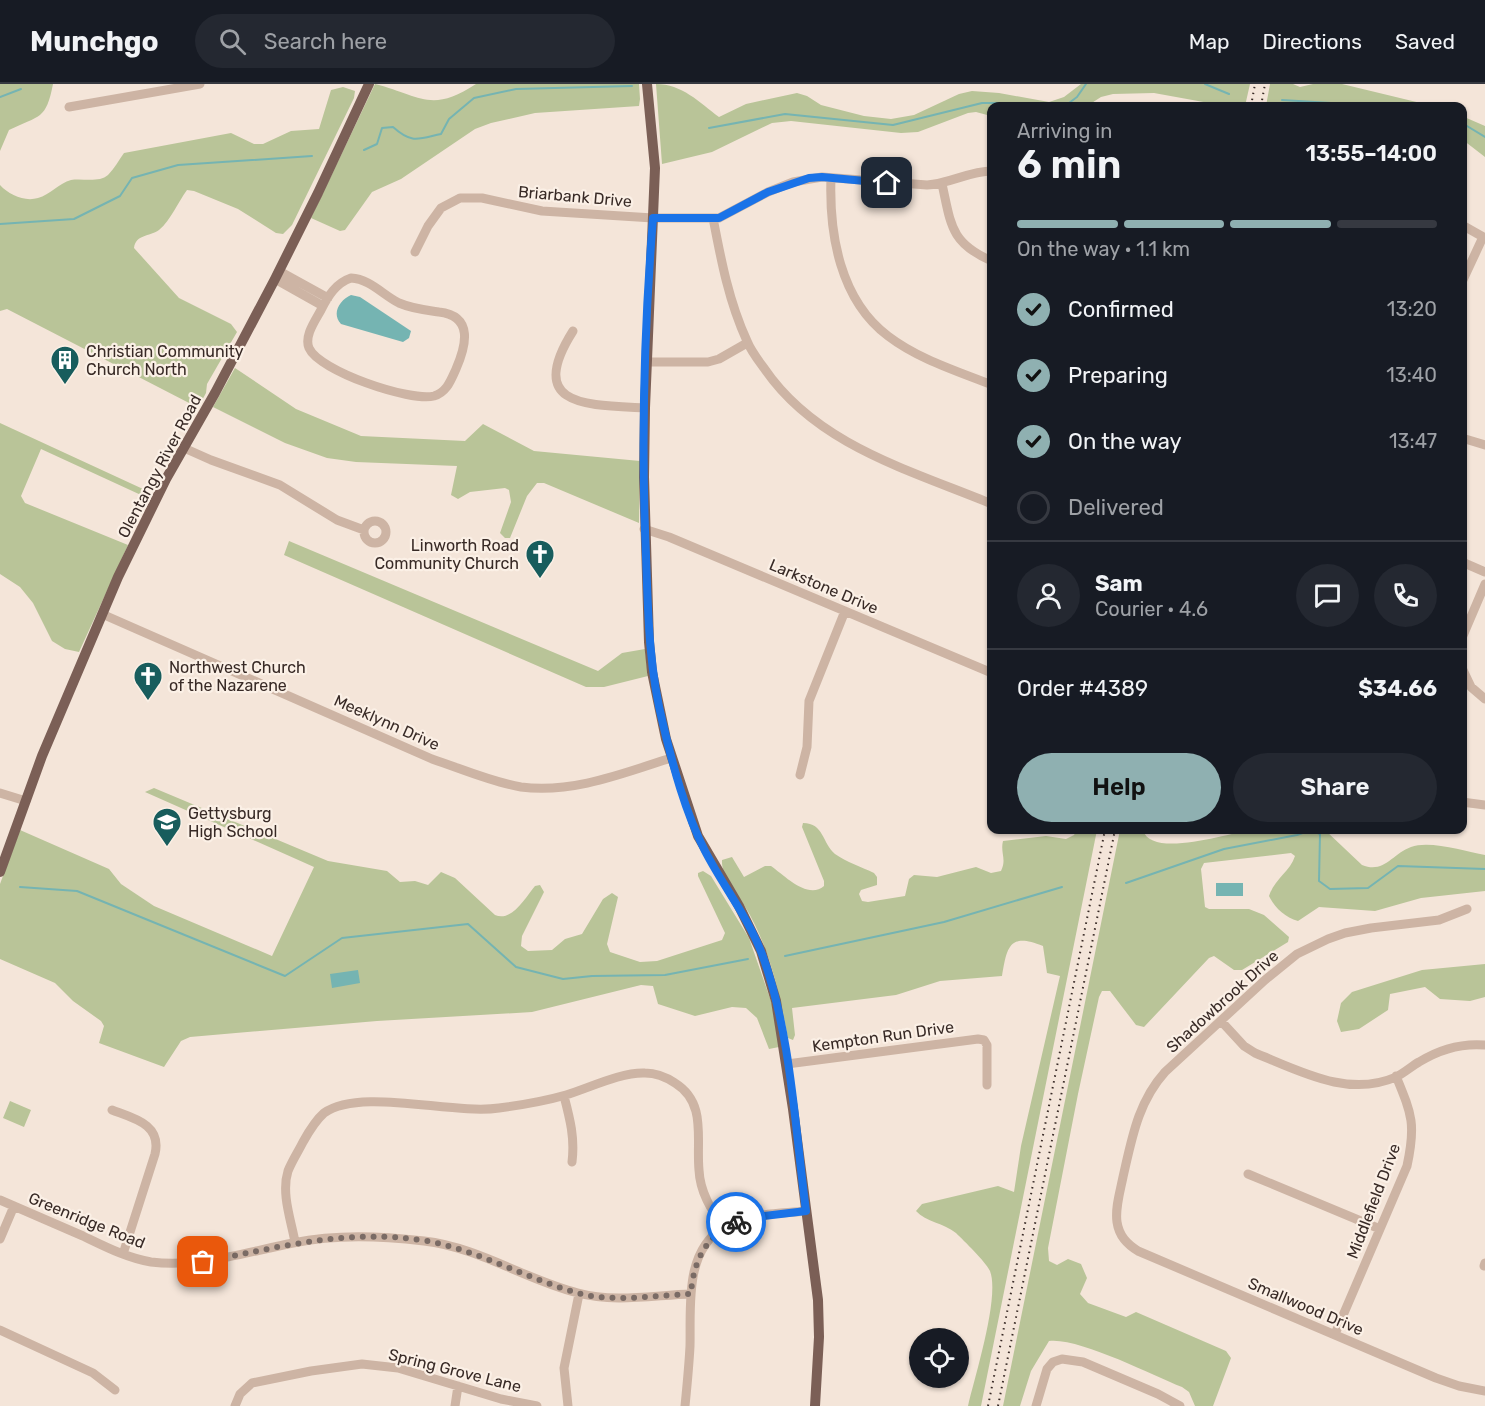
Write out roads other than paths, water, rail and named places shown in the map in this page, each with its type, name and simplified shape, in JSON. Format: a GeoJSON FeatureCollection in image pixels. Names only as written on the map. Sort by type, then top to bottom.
{"type":"FeatureCollection","features":[{"type":"Feature","properties":{"kind":"main road","name":"Olentangy River Road"},"geometry":{"type":"LineString","coordinates":[[0,872],[67,694],[102,614],[151,509],[318,194],[366,84]]}},
{"type":"Feature","properties":{"kind":"main road"},"geometry":{"type":"LineString","coordinates":[[647,84],[654,168],[646,362],[644,529],[652,672],[671,758],[698,836],[739,906],[761,951],[776,1001],[787,1064],[818,1300],[819,1337],[815,1406]]}},
{"type":"Feature","properties":{"kind":"street"},"geometry":{"type":"LineString","coordinates":[[69,107],[200,84]]}},
{"type":"Feature","properties":{"kind":"street"},"geometry":{"type":"LineString","coordinates":[[987,171],[942,184],[912,185],[809,178],[768,192],[726,216],[713,218],[728,292],[747,344],[784,394],[837,437],[873,455],[987,502]]}},
{"type":"Feature","properties":{"kind":"street"},"geometry":{"type":"LineString","coordinates":[[831,178],[830,206],[840,262],[847,284],[859,305],[887,336],[904,347],[987,383]]}},
{"type":"Feature","properties":{"kind":"street"},"geometry":{"type":"LineString","coordinates":[[942,184],[952,229],[962,244],[976,255],[987,259]]}},
{"type":"Feature","properties":{"kind":"street","name":"Briarbank Drive"},"geometry":{"type":"LineString","coordinates":[[416,252],[428,226],[441,208],[460,198],[482,198],[542,211],[653,218],[713,218]]}},
{"type":"Feature","properties":{"kind":"street"},"geometry":{"type":"LineString","coordinates":[[1467,228],[1484,237],[1467,272]]}},
{"type":"Feature","properties":{"kind":"street"},"geometry":{"type":"LineString","coordinates":[[277,275],[325,302]]}},
{"type":"Feature","properties":{"kind":"street"},"geometry":{"type":"LineString","coordinates":[[358,278],[406,306],[454,316],[464,328],[466,339],[451,380],[442,392],[435,396],[417,396],[356,381],[316,357],[310,350],[308,336],[325,302],[340,283],[358,278]]}},
{"type":"Feature","properties":{"kind":"street"},"geometry":{"type":"LineString","coordinates":[[573,331],[562,347],[556,366],[556,381],[560,388],[579,401],[594,406],[645,408]]}},
{"type":"Feature","properties":{"kind":"street"},"geometry":{"type":"LineString","coordinates":[[646,362],[708,362],[719,359],[747,344]]}},
{"type":"Feature","properties":{"kind":"street"},"geometry":{"type":"LineString","coordinates":[[1467,440],[1485,445]]}},
{"type":"Feature","properties":{"kind":"street"},"geometry":{"type":"LineString","coordinates":[[184,448],[280,485],[337,520],[364,530]]}},
{"type":"Feature","properties":{"kind":"street","name":"Larkstone Drive"},"geometry":{"type":"LineString","coordinates":[[644,529],[669,537],[987,671]]}},
{"type":"Feature","properties":{"kind":"street"},"geometry":{"type":"LineString","coordinates":[[1467,564],[1485,572]]}},
{"type":"Feature","properties":{"kind":"street"},"geometry":{"type":"LineString","coordinates":[[1467,626],[1485,584]]}},
{"type":"Feature","properties":{"kind":"street"},"geometry":{"type":"LineString","coordinates":[[800,775],[807,747],[809,701],[845,610]]}},
{"type":"Feature","properties":{"kind":"street","name":"Meeklynn Drive"},"geometry":{"type":"LineString","coordinates":[[102,614],[432,759],[486,778],[522,787],[556,788],[579,785],[622,774],[671,758]]}},
{"type":"Feature","properties":{"kind":"street"},"geometry":{"type":"LineString","coordinates":[[1467,679],[1471,687],[1485,699]]}},
{"type":"Feature","properties":{"kind":"street"},"geometry":{"type":"LineString","coordinates":[[0,793],[26,801]]}},
{"type":"Feature","properties":{"kind":"street"},"geometry":{"type":"LineString","coordinates":[[1467,803],[1485,805]]}},
{"type":"Feature","properties":{"kind":"street","name":"Shadowbrook Drive"},"geometry":{"type":"LineString","coordinates":[[1121,1236],[1117,1223],[1117,1209],[1132,1134],[1144,1101],[1165,1072],[1264,980],[1298,954],[1328,939],[1371,928],[1439,920],[1467,909]]}},
{"type":"Feature","properties":{"kind":"street"},"geometry":{"type":"LineString","coordinates":[[1221,1021],[1244,1046],[1255,1053],[1345,1086],[1362,1085],[1396,1077],[1432,1054],[1462,1044],[1485,1045]]}},
{"type":"Feature","properties":{"kind":"street","name":"Kempton Run Drive"},"geometry":{"type":"LineString","coordinates":[[787,1064],[963,1040],[984,1040],[987,1045],[987,1085]]}},
{"type":"Feature","properties":{"kind":"street"},"geometry":{"type":"LineString","coordinates":[[296,1242],[285,1183],[288,1170],[306,1135],[324,1114],[345,1104],[368,1101],[497,1109],[564,1096],[630,1075],[644,1073],[657,1074],[677,1084],[688,1094],[695,1107],[699,1127],[699,1170],[703,1189],[708,1204],[724,1227]]}},
{"type":"Feature","properties":{"kind":"street","name":"Middlefield Drive"},"geometry":{"type":"LineString","coordinates":[[1335,1334],[1407,1166],[1413,1137],[1410,1109],[1396,1077]]}},
{"type":"Feature","properties":{"kind":"street"},"geometry":{"type":"LineString","coordinates":[[564,1096],[573,1132],[572,1162]]}},
{"type":"Feature","properties":{"kind":"street"},"geometry":{"type":"LineString","coordinates":[[112,1110],[146,1124],[152,1129],[157,1141],[156,1154],[123,1254]]}},
{"type":"Feature","properties":{"kind":"street"},"geometry":{"type":"LineString","coordinates":[[1248,1174],[1380,1230]]}},
{"type":"Feature","properties":{"kind":"street","name":"Greenridge Road"},"geometry":{"type":"LineString","coordinates":[[0,1200],[123,1254],[149,1262],[203,1262],[296,1242],[364,1236],[428,1242],[471,1253],[579,1294],[601,1297],[691,1294]]}},
{"type":"Feature","properties":{"kind":"street"},"geometry":{"type":"LineString","coordinates":[[0,1239],[14,1206]]}},
{"type":"Feature","properties":{"kind":"street"},"geometry":{"type":"LineString","coordinates":[[685,1406],[692,1282],[705,1245],[724,1227],[746,1218],[806,1211]]}},
{"type":"Feature","properties":{"kind":"street","name":"Smallwood Drive"},"geometry":{"type":"LineString","coordinates":[[1121,1236],[1138,1251],[1459,1386],[1485,1391]]}},
{"type":"Feature","properties":{"kind":"street"},"geometry":{"type":"LineString","coordinates":[[568,1406],[564,1368],[579,1294]]}},
{"type":"Feature","properties":{"kind":"street"},"geometry":{"type":"LineString","coordinates":[[0,1330],[93,1372],[115,1390]]}},
{"type":"Feature","properties":{"kind":"street"},"geometry":{"type":"LineString","coordinates":[[1036,1406],[1043,1377],[1053,1362],[1062,1359],[1083,1362],[1167,1398],[1180,1406]]}},
{"type":"Feature","properties":{"kind":"street","name":"Spring Grove Lane"},"geometry":{"type":"LineString","coordinates":[[235,1406],[240,1394],[252,1383],[362,1364],[398,1368],[501,1399],[537,1406]]}},
{"type":"Feature","properties":{"kind":"street"},"geometry":{"type":"LineString","coordinates":[[456,1406],[458,1386]]}},
{"type":"Feature","properties":{"kind":"water"},"geometry":{"type":"Polygon","coordinates":[[[351,295],[360,297],[411,331],[409,338],[403,342],[341,324],[337,316],[338,307],[351,295]]]}},
{"type":"Feature","properties":{"kind":"water"},"geometry":{"type":"Polygon","coordinates":[[[1216,883],[1243,883],[1243,896],[1216,896],[1216,883]]]}},
{"type":"Feature","properties":{"kind":"water"},"geometry":{"type":"Polygon","coordinates":[[[358,970],[360,983],[332,988],[330,974],[358,970]]]}},
{"type":"Feature","properties":{"kind":"waterway"},"geometry":{"type":"LineString","coordinates":[[1070,102],[1086,84]]}},
{"type":"Feature","properties":{"kind":"waterway"},"geometry":{"type":"LineString","coordinates":[[1205,84],[1229,94]]}},
{"type":"Feature","properties":{"kind":"waterway"},"geometry":{"type":"LineString","coordinates":[[364,150],[377,144],[382,128],[393,127],[405,136],[416,139],[441,134],[449,119],[474,98],[516,89],[632,86]]}},
{"type":"Feature","properties":{"kind":"waterway"},"geometry":{"type":"LineString","coordinates":[[0,97],[21,89]]}},
{"type":"Feature","properties":{"kind":"waterway"},"geometry":{"type":"LineString","coordinates":[[1282,100],[1315,102]]}},
{"type":"Feature","properties":{"kind":"waterway"},"geometry":{"type":"LineString","coordinates":[[709,128],[785,114],[893,125],[987,103]]}},
{"type":"Feature","properties":{"kind":"waterway"},"geometry":{"type":"LineString","coordinates":[[1467,126],[1485,137]]}},
{"type":"Feature","properties":{"kind":"waterway"},"geometry":{"type":"LineString","coordinates":[[0,224],[74,219],[120,196],[132,178],[178,165],[312,156]]}},
{"type":"Feature","properties":{"kind":"waterway"},"geometry":{"type":"LineString","coordinates":[[1126,883],[1224,849],[1300,834]]}},
{"type":"Feature","properties":{"kind":"waterway"},"geometry":{"type":"LineString","coordinates":[[1320,834],[1319,881],[1330,889],[1368,888],[1398,866],[1485,869]]}},
{"type":"Feature","properties":{"kind":"waterway"},"geometry":{"type":"LineString","coordinates":[[20,887],[77,891],[285,976],[342,938],[468,924],[516,967],[563,979],[592,976],[665,975],[748,959]]}},
{"type":"Feature","properties":{"kind":"waterway"},"geometry":{"type":"LineString","coordinates":[[785,956],[944,922],[1062,887]]}},
{"type":"Feature","properties":{"kind":"railway"},"geometry":{"type":"LineString","coordinates":[[1252,102],[1255,84]]}},
{"type":"Feature","properties":{"kind":"railway"},"geometry":{"type":"LineString","coordinates":[[1262,102],[1265,84]]}},
{"type":"Feature","properties":{"kind":"railway"},"geometry":{"type":"LineString","coordinates":[[988,1406],[1104,834]]}},
{"type":"Feature","properties":{"kind":"railway"},"geometry":{"type":"LineString","coordinates":[[998,1406],[1114,834]]}},
{"type":"Feature","properties":{"kind":"place","name":"Christian Community Church North"},"geometry":{"type":"Point","coordinates":[65,386]}},
{"type":"Feature","properties":{"kind":"place","name":"Linworth Road Community Church"},"geometry":{"type":"Point","coordinates":[540,580]}},
{"type":"Feature","properties":{"kind":"place","name":"Northwest Church of the Nazarene"},"geometry":{"type":"Point","coordinates":[148,702]}},
{"type":"Feature","properties":{"kind":"place","name":"Gettysburg High School"},"geometry":{"type":"Point","coordinates":[167,848]}}]}
